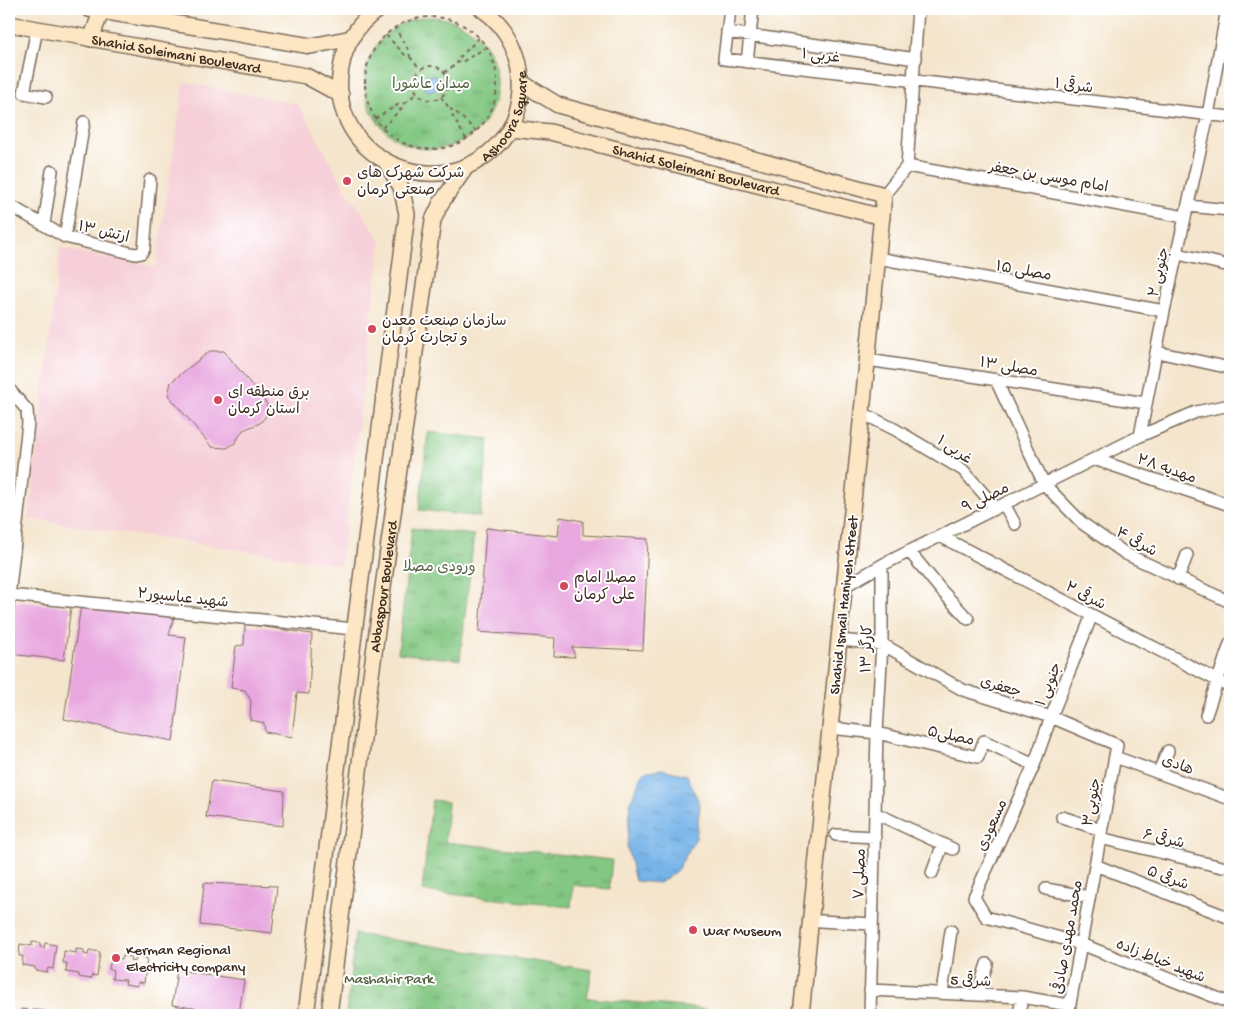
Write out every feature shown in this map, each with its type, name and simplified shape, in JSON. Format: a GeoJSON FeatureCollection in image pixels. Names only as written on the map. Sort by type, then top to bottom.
{"type":"FeatureCollection","features":[{"type":"Feature","properties":{"kind":"main road"},"geometry":{"type":"LineString","coordinates":[[91,39],[97,9]]}},
{"type":"Feature","properties":{"kind":"main road","name":"Shahid Soleimani Boulevard"},"geometry":{"type":"LineString","coordinates":[[97,9],[311,46],[352,38]]}},
{"type":"Feature","properties":{"kind":"main road"},"geometry":{"type":"LineString","coordinates":[[163,9],[175,23]]}},
{"type":"Feature","properties":{"kind":"main road","name":"Ashoora Square"},"geometry":{"type":"LineString","coordinates":[[378,9],[366,19],[352,38],[342,66],[341,95],[347,118],[367,148],[386,162],[408,171],[431,174],[455,171],[466,167],[491,151],[510,128],[519,106],[522,83],[518,59],[509,38],[484,9]]}},
{"type":"Feature","properties":{"kind":"main road","name":"Shahid Soleimani Boulevard"},"geometry":{"type":"LineString","coordinates":[[9,24],[306,76],[341,95]]}},
{"type":"Feature","properties":{"kind":"main road","name":"Shahid Soleimani Boulevard"},"geometry":{"type":"LineString","coordinates":[[522,83],[558,105],[884,195]]}},
{"type":"Feature","properties":{"kind":"main road","name":"Shahid Soleimani Boulevard"},"geometry":{"type":"LineString","coordinates":[[510,128],[550,132],[882,217]]}},
{"type":"Feature","properties":{"kind":"main road","name":"Abbaspour Boulevard"},"geometry":{"type":"LineString","coordinates":[[306,1015],[407,214],[401,187],[386,162]]}},
{"type":"Feature","properties":{"kind":"main road","name":"Abbaspour Boulevard"},"geometry":{"type":"LineString","coordinates":[[329,1015],[369,690],[433,220],[441,203],[466,167]]}},
{"type":"Feature","properties":{"kind":"main road","name":"Shahid Ismail Haniyeh Street"},"geometry":{"type":"LineString","coordinates":[[801,1015],[884,195]]}},
{"type":"Feature","properties":{"kind":"main road"},"geometry":{"type":"LineString","coordinates":[[347,687],[369,690]]}},
{"type":"Feature","properties":{"kind":"street"},"geometry":{"type":"LineString","coordinates":[[727,32],[730,9]]}},
{"type":"Feature","properties":{"kind":"street"},"geometry":{"type":"LineString","coordinates":[[747,62],[753,9]]}},
{"type":"Feature","properties":{"kind":"street"},"geometry":{"type":"LineString","coordinates":[[884,195],[907,166],[918,9]]}},
{"type":"Feature","properties":{"kind":"street","name":"جنوبی ۲"},"geometry":{"type":"LineString","coordinates":[[1140,436],[1164,311],[1208,116],[1227,9]]}},
{"type":"Feature","properties":{"kind":"street"},"geometry":{"type":"LineString","coordinates":[[37,29],[24,93],[46,97]]}},
{"type":"Feature","properties":{"kind":"street","name":"۱ غربی"},"geometry":{"type":"LineString","coordinates":[[914,81],[724,59],[727,32],[916,58]]}},
{"type":"Feature","properties":{"kind":"street","name":"شرقی ۱"},"geometry":{"type":"LineString","coordinates":[[914,81],[1230,118]]}},
{"type":"Feature","properties":{"kind":"street"},"geometry":{"type":"LineString","coordinates":[[65,237],[84,122]]}},
{"type":"Feature","properties":{"kind":"street","name":"امام موسی بن جعفر"},"geometry":{"type":"LineString","coordinates":[[907,166],[1186,211],[1230,210]]}},
{"type":"Feature","properties":{"kind":"street"},"geometry":{"type":"LineString","coordinates":[[44,224],[52,171]]}},
{"type":"Feature","properties":{"kind":"street","name":"ارتش ۱۳"},"geometry":{"type":"LineString","coordinates":[[9,205],[65,237],[135,254],[141,253],[144,249],[150,180]]}},
{"type":"Feature","properties":{"kind":"street"},"geometry":{"type":"LineString","coordinates":[[1178,254],[1230,266]]}},
{"type":"Feature","properties":{"kind":"street","name":"مصلی ۱۵"},"geometry":{"type":"LineString","coordinates":[[878,258],[1164,311]]}},
{"type":"Feature","properties":{"kind":"street"},"geometry":{"type":"LineString","coordinates":[[1157,352],[1230,368]]}},
{"type":"Feature","properties":{"kind":"street","name":"مصلی ۱۳"},"geometry":{"type":"LineString","coordinates":[[868,360],[1146,402]]}},
{"type":"Feature","properties":{"kind":"street","name":"۴ شرقی"},"geometry":{"type":"LineString","coordinates":[[996,380],[1044,484],[1082,523],[1126,554],[1230,602]]}},
{"type":"Feature","properties":{"kind":"street"},"geometry":{"type":"LineString","coordinates":[[9,389],[27,410],[28,422],[10,560],[9,596]]}},
{"type":"Feature","properties":{"kind":"street"},"geometry":{"type":"LineString","coordinates":[[1140,436],[1196,412],[1230,405]]}},
{"type":"Feature","properties":{"kind":"street","name":"۱ غربی"},"geometry":{"type":"LineString","coordinates":[[862,413],[896,430],[963,470],[1000,506],[1015,524]]}},
{"type":"Feature","properties":{"kind":"street","name":"مصلی ۹"},"geometry":{"type":"LineString","coordinates":[[845,586],[909,551],[1140,436]]}},
{"type":"Feature","properties":{"kind":"street","name":"مهدیه ۲۸"},"geometry":{"type":"LineString","coordinates":[[1094,459],[1230,505]]}},
{"type":"Feature","properties":{"kind":"street","name":"۲ شرقی"},"geometry":{"type":"LineString","coordinates":[[940,536],[1230,687]]}},
{"type":"Feature","properties":{"kind":"street"},"geometry":{"type":"LineString","coordinates":[[909,551],[968,619]]}},
{"type":"Feature","properties":{"kind":"street"},"geometry":{"type":"LineString","coordinates":[[1178,578],[1186,555]]}},
{"type":"Feature","properties":{"kind":"street","name":"کارگر ۱۳"},"geometry":{"type":"LineString","coordinates":[[877,733],[882,644],[882,565]]}},
{"type":"Feature","properties":{"kind":"street","name":"شهید عباسپور۲"},"geometry":{"type":"LineString","coordinates":[[9,596],[354,629]]}},
{"type":"Feature","properties":{"kind":"street","name":"۱ جنوبی"},"geometry":{"type":"LineString","coordinates":[[1034,764],[1092,615]]}},
{"type":"Feature","properties":{"kind":"street"},"geometry":{"type":"LineString","coordinates":[[839,640],[882,644]]}},
{"type":"Feature","properties":{"kind":"street","name":"جعفری"},"geometry":{"type":"LineString","coordinates":[[882,644],[963,690],[1051,717],[1117,745]]}},
{"type":"Feature","properties":{"kind":"street"},"geometry":{"type":"LineString","coordinates":[[1206,715],[1230,644]]}},
{"type":"Feature","properties":{"kind":"street"},"geometry":{"type":"LineString","coordinates":[[830,728],[877,733]]}},
{"type":"Feature","properties":{"kind":"street","name":"مصلی۵"},"geometry":{"type":"LineString","coordinates":[[877,733],[978,757],[984,741],[1034,764]]}},
{"type":"Feature","properties":{"kind":"street","name":"مصلی ۷"},"geometry":{"type":"LineString","coordinates":[[870,1015],[877,733]]}},
{"type":"Feature","properties":{"kind":"street","name":"جنوبی۳"},"geometry":{"type":"LineString","coordinates":[[1095,865],[1117,745]]}},
{"type":"Feature","properties":{"kind":"street"},"geometry":{"type":"LineString","coordinates":[[1158,773],[1168,751]]}},
{"type":"Feature","properties":{"kind":"street","name":"هادی"},"geometry":{"type":"LineString","coordinates":[[1115,757],[1230,799]]}},
{"type":"Feature","properties":{"kind":"street","name":"مسعودی"},"geometry":{"type":"LineString","coordinates":[[974,897],[1034,764]]}},
{"type":"Feature","properties":{"kind":"street"},"geometry":{"type":"LineString","coordinates":[[875,813],[948,846],[932,873]]}},
{"type":"Feature","properties":{"kind":"street","name":"۶ شرقی"},"geometry":{"type":"LineString","coordinates":[[1062,817],[1101,834],[1222,867]]}},
{"type":"Feature","properties":{"kind":"street"},"geometry":{"type":"LineString","coordinates":[[836,835],[874,837]]}},
{"type":"Feature","properties":{"kind":"street","name":"محمد مهدی صادقی"},"geometry":{"type":"LineString","coordinates":[[1068,1010],[1095,865]]}},
{"type":"Feature","properties":{"kind":"street","name":"۵ شرقی"},"geometry":{"type":"LineString","coordinates":[[1095,865],[1230,918]]}},
{"type":"Feature","properties":{"kind":"street"},"geometry":{"type":"LineString","coordinates":[[1046,888],[1089,897]]}},
{"type":"Feature","properties":{"kind":"street","name":"شهید خیاط زاده"},"geometry":{"type":"LineString","coordinates":[[974,897],[986,917],[1081,944],[1230,1003]]}},
{"type":"Feature","properties":{"kind":"street"},"geometry":{"type":"LineString","coordinates":[[820,921],[872,924]]}},
{"type":"Feature","properties":{"kind":"street"},"geometry":{"type":"LineString","coordinates":[[942,993],[952,931]]}},
{"type":"Feature","properties":{"kind":"street"},"geometry":{"type":"LineString","coordinates":[[977,995],[987,964]]}},
{"type":"Feature","properties":{"kind":"street","name":"شرقی 5"},"geometry":{"type":"LineString","coordinates":[[870,990],[1022,998],[1068,1010]]}},
{"type":"Feature","properties":{"kind":"street"},"geometry":{"type":"LineString","coordinates":[[1019,1015],[1022,998]]}},
{"type":"Feature","properties":{"kind":"path"},"geometry":{"type":"LineString","coordinates":[[439,18],[460,25],[479,38],[486,48],[495,69],[496,92],[489,113],[476,131],[466,139],[445,147],[423,148],[401,142],[382,128],[375,119],[366,98],[365,75],[372,53],[386,35],[395,28],[416,19],[439,18]]}},
{"type":"Feature","properties":{"kind":"path"},"geometry":{"type":"LineString","coordinates":[[395,28],[409,51],[410,57],[420,70]]}},
{"type":"Feature","properties":{"kind":"path"},"geometry":{"type":"LineString","coordinates":[[386,35],[405,55],[410,57]]}},
{"type":"Feature","properties":{"kind":"path"},"geometry":{"type":"LineString","coordinates":[[457,63],[459,58],[479,38]]}},
{"type":"Feature","properties":{"kind":"path"},"geometry":{"type":"LineString","coordinates":[[444,73],[457,63],[486,48]]}},
{"type":"Feature","properties":{"kind":"path"},"geometry":{"type":"LineString","coordinates":[[430,66],[440,69],[444,73],[447,78],[447,88],[441,96],[431,100],[417,94],[414,78],[420,70],[430,66]]}},
{"type":"Feature","properties":{"kind":"path"},"geometry":{"type":"LineString","coordinates":[[382,128],[405,103],[417,94]]}},
{"type":"Feature","properties":{"kind":"path"},"geometry":{"type":"LineString","coordinates":[[441,96],[451,109],[476,131]]}},
{"type":"Feature","properties":{"kind":"path"},"geometry":{"type":"LineString","coordinates":[[375,119],[399,104],[405,103]]}},
{"type":"Feature","properties":{"kind":"path"},"geometry":{"type":"LineString","coordinates":[[451,109],[452,115],[466,139]]}},
{"type":"Feature","properties":{"kind":"shaded area"},"geometry":{"type":"Polygon","coordinates":[[[184,82],[298,104],[344,187],[381,240],[341,565],[29,519],[60,248],[156,267],[184,82]]]}},
{"type":"Feature","properties":{"kind":"green space","name":"میدان عاشورا"},"geometry":{"type":"Polygon","coordinates":[[[431,17],[456,22],[467,28],[477,37],[486,47],[492,58],[497,83],[492,108],[486,119],[477,129],[467,138],[456,144],[431,149],[406,144],[395,138],[385,129],[376,119],[370,108],[365,83],[370,58],[376,47],[385,37],[395,28],[406,22],[431,17]]]}},
{"type":"Feature","properties":{"kind":"green space"},"geometry":{"type":"Polygon","coordinates":[[[428,432],[489,439],[480,517],[419,510],[428,432]]]}},
{"type":"Feature","properties":{"kind":"green space","name":"ورودی مصلا"},"geometry":{"type":"Polygon","coordinates":[[[412,528],[474,535],[460,660],[398,653],[412,528]]]}},
{"type":"Feature","properties":{"kind":"green space"},"geometry":{"type":"Polygon","coordinates":[[[432,800],[448,802],[445,842],[612,860],[609,889],[573,885],[571,907],[422,891],[432,800]]]}},
{"type":"Feature","properties":{"kind":"green space","name":"Mashahir Park"},"geometry":{"type":"Polygon","coordinates":[[[355,934],[592,970],[587,998],[715,1010],[715,1015],[346,1015],[355,934]]]}},
{"type":"Feature","properties":{"kind":"water"},"geometry":{"type":"Polygon","coordinates":[[[428,75],[434,75],[439,80],[437,89],[428,91],[423,86],[423,80],[428,75]]]}},
{"type":"Feature","properties":{"kind":"water"},"geometry":{"type":"Polygon","coordinates":[[[661,769],[687,775],[700,805],[696,838],[677,870],[660,883],[635,881],[627,846],[630,803],[643,772],[661,769]]]}},
{"type":"Feature","properties":{"kind":"building","name":"برق منطقه ای استان کرمان"},"geometry":{"type":"Polygon","coordinates":[[[210,351],[224,351],[267,404],[266,416],[260,423],[243,430],[235,443],[227,448],[212,447],[168,395],[171,382],[210,351]]]}},
{"type":"Feature","properties":{"kind":"building","name":"مصلا امام علی کرمان"},"geometry":{"type":"Polygon","coordinates":[[[560,517],[583,521],[583,535],[648,539],[643,650],[572,647],[575,657],[554,656],[555,638],[479,632],[486,528],[558,536],[560,517]]]}},
{"type":"Feature","properties":{"kind":"building"},"geometry":{"type":"Polygon","coordinates":[[[15,601],[71,607],[64,660],[9,654],[15,601]]]}},
{"type":"Feature","properties":{"kind":"building"},"geometry":{"type":"Polygon","coordinates":[[[81,605],[175,614],[169,635],[186,637],[173,741],[64,719],[81,605]]]}},
{"type":"Feature","properties":{"kind":"building"},"geometry":{"type":"Polygon","coordinates":[[[245,624],[312,634],[309,694],[297,693],[292,737],[265,732],[264,723],[250,720],[251,701],[245,690],[231,688],[236,646],[244,645],[245,624]]]}},
{"type":"Feature","properties":{"kind":"building"},"geometry":{"type":"Polygon","coordinates":[[[212,781],[284,791],[283,826],[206,817],[212,781]]]}},
{"type":"Feature","properties":{"kind":"building"},"geometry":{"type":"Polygon","coordinates":[[[204,883],[277,886],[272,933],[200,925],[204,883]]]}},
{"type":"Feature","properties":{"kind":"building"},"geometry":{"type":"Polygon","coordinates":[[[32,942],[40,943],[40,947],[44,948],[45,943],[56,945],[53,969],[48,968],[47,972],[35,970],[35,967],[22,965],[23,956],[19,956],[20,944],[32,946],[32,942]]]}},
{"type":"Feature","properties":{"kind":"building"},"geometry":{"type":"Polygon","coordinates":[[[76,949],[84,950],[84,954],[88,955],[89,950],[100,952],[97,976],[92,975],[91,979],[79,977],[79,974],[66,972],[67,963],[63,963],[64,951],[76,953],[76,949]]]}},
{"type":"Feature","properties":{"kind":"building"},"geometry":{"type":"Polygon","coordinates":[[[123,956],[131,957],[130,961],[135,962],[136,957],[147,958],[144,983],[138,982],[138,986],[125,984],[126,980],[112,979],[113,970],[109,969],[111,958],[122,959],[123,956]]]}},
{"type":"Feature","properties":{"kind":"building"},"geometry":{"type":"Polygon","coordinates":[[[177,970],[244,980],[239,1014],[209,1010],[208,1014],[199,1013],[200,1009],[172,1005],[177,970]]]}},
{"type":"Feature","properties":{"kind":"building"},"geometry":{"type":"Polygon","coordinates":[[[21,1009],[28,1010],[28,1015],[9,1015],[9,1011],[20,1012],[21,1009]]]}},
{"type":"Feature","properties":{"kind":"building"},"geometry":{"type":"Polygon","coordinates":[[[33,1010],[45,1011],[44,1015],[33,1015],[33,1010]]]}},
{"type":"Feature","properties":{"kind":"place","name":"شرکت شهرک های صنعتی کرمان"},"geometry":{"type":"Point","coordinates":[347,181]}},
{"type":"Feature","properties":{"kind":"place","name":"سازمان صنعت معدن و تجارت کرمان"},"geometry":{"type":"Point","coordinates":[372,329]}},
{"type":"Feature","properties":{"kind":"place","name":"برق منطقه ای استان کرمان"},"geometry":{"type":"Point","coordinates":[218,400]}},
{"type":"Feature","properties":{"kind":"place","name":"مصلا امام علی کرمان"},"geometry":{"type":"Point","coordinates":[564,586]}},
{"type":"Feature","properties":{"kind":"place","name":"War Museum"},"geometry":{"type":"Point","coordinates":[693,930]}},
{"type":"Feature","properties":{"kind":"place","name":"Kerman Regional Electricity company"},"geometry":{"type":"Point","coordinates":[116,958]}}]}
